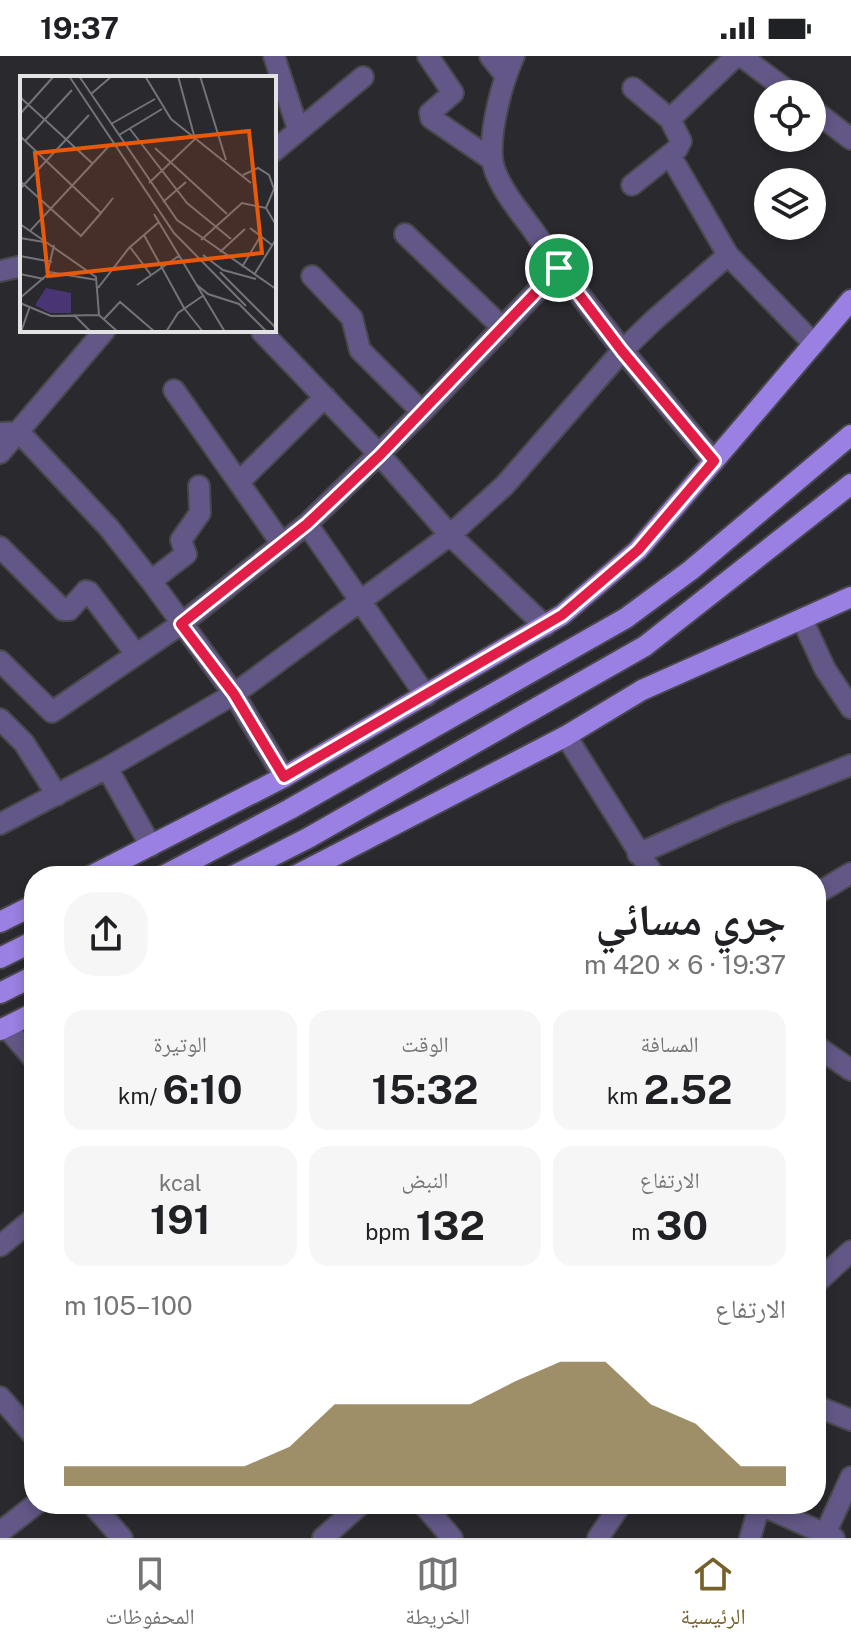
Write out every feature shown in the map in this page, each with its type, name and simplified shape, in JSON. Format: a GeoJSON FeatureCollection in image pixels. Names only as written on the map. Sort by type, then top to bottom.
{"type":"FeatureCollection","features":[{"type":"Feature","properties":{"kind":"main road"},"geometry":{"type":"LineString","coordinates":[[111,866],[284,777],[562,615],[638,550],[851,300]]}},
{"type":"Feature","properties":{"kind":"main road"},"geometry":{"type":"LineString","coordinates":[[820,460],[851,428]]}},
{"type":"Feature","properties":{"kind":"main road"},"geometry":{"type":"LineString","coordinates":[[182,866],[290,809],[626,618],[691,570],[851,435]]}},
{"type":"Feature","properties":{"kind":"main road"},"geometry":{"type":"LineString","coordinates":[[253,866],[308,838],[645,646],[851,484]]}},
{"type":"Feature","properties":{"kind":"main road"},"geometry":{"type":"LineString","coordinates":[[314,866],[566,736],[642,690],[851,597]]}},
{"type":"Feature","properties":{"kind":"main road"},"geometry":{"type":"LineString","coordinates":[[0,922],[24,910]]}},
{"type":"Feature","properties":{"kind":"main road"},"geometry":{"type":"LineString","coordinates":[[0,958],[24,946]]}},
{"type":"Feature","properties":{"kind":"main road"},"geometry":{"type":"LineString","coordinates":[[3,1029],[24,1018]]}},
{"type":"Feature","properties":{"kind":"street"},"geometry":{"type":"LineString","coordinates":[[274,56],[298,129]]}},
{"type":"Feature","properties":{"kind":"street"},"geometry":{"type":"LineString","coordinates":[[428,56],[453,93],[430,113],[431,118],[491,159],[505,190],[559,268],[622,351],[714,461]]}},
{"type":"Feature","properties":{"kind":"street"},"geometry":{"type":"LineString","coordinates":[[490,56],[509,66],[498,106],[491,159]]}},
{"type":"Feature","properties":{"kind":"street"},"geometry":{"type":"LineString","coordinates":[[670,119],[739,56],[772,80]]}},
{"type":"Feature","properties":{"kind":"street"},"geometry":{"type":"LineString","coordinates":[[276,149],[363,77]]}},
{"type":"Feature","properties":{"kind":"street"},"geometry":{"type":"LineString","coordinates":[[632,185],[670,155],[681,141],[670,119],[633,88]]}},
{"type":"Feature","properties":{"kind":"street"},"geometry":{"type":"LineString","coordinates":[[826,120],[851,139]]}},
{"type":"Feature","properties":{"kind":"street"},"geometry":{"type":"LineString","coordinates":[[670,155],[728,255],[814,344]]}},
{"type":"Feature","properties":{"kind":"street"},"geometry":{"type":"LineString","coordinates":[[405,234],[503,328]]}},
{"type":"Feature","properties":{"kind":"street"},"geometry":{"type":"LineString","coordinates":[[0,824],[107,768],[234,694],[450,535],[505,485],[622,351],[728,255]]}},
{"type":"Feature","properties":{"kind":"street"},"geometry":{"type":"LineString","coordinates":[[0,271],[20,266]]}},
{"type":"Feature","properties":{"kind":"street"},"geometry":{"type":"LineString","coordinates":[[0,661],[52,712],[181,624],[307,524],[380,455],[559,268]]}},
{"type":"Feature","properties":{"kind":"street"},"geometry":{"type":"LineString","coordinates":[[312,276],[352,318],[360,350],[422,412]]}},
{"type":"Feature","properties":{"kind":"street"},"geometry":{"type":"LineString","coordinates":[[0,453],[10,432],[103,332]]}},
{"type":"Feature","properties":{"kind":"street"},"geometry":{"type":"LineString","coordinates":[[262,332],[380,455],[450,535],[545,626]]}},
{"type":"Feature","properties":{"kind":"street"},"geometry":{"type":"LineString","coordinates":[[174,390],[282,544]]}},
{"type":"Feature","properties":{"kind":"street"},"geometry":{"type":"LineString","coordinates":[[239,482],[325,397]]}},
{"type":"Feature","properties":{"kind":"street"},"geometry":{"type":"LineString","coordinates":[[10,432],[109,528],[234,694],[284,777]]}},
{"type":"Feature","properties":{"kind":"street"},"geometry":{"type":"LineString","coordinates":[[151,581],[186,554],[181,540],[200,513],[199,486]]}},
{"type":"Feature","properties":{"kind":"street"},"geometry":{"type":"LineString","coordinates":[[307,524],[426,696]]}},
{"type":"Feature","properties":{"kind":"street"},"geometry":{"type":"LineString","coordinates":[[0,547],[63,610],[69,610],[86,591],[89,592],[136,654]]}},
{"type":"Feature","properties":{"kind":"street"},"geometry":{"type":"LineString","coordinates":[[802,619],[825,669],[851,708]]}},
{"type":"Feature","properties":{"kind":"street"},"geometry":{"type":"LineString","coordinates":[[0,719],[24,743],[57,795]]}},
{"type":"Feature","properties":{"kind":"street"},"geometry":{"type":"LineString","coordinates":[[566,736],[647,866]]}},
{"type":"Feature","properties":{"kind":"street"},"geometry":{"type":"LineString","coordinates":[[638,854],[727,814],[851,765]]}},
{"type":"Feature","properties":{"kind":"street"},"geometry":{"type":"LineString","coordinates":[[107,768],[151,846]]}},
{"type":"Feature","properties":{"kind":"street"},"geometry":{"type":"LineString","coordinates":[[826,888],[851,873]]}},
{"type":"Feature","properties":{"kind":"street"},"geometry":{"type":"LineString","coordinates":[[3,1029],[24,1049]]}},
{"type":"Feature","properties":{"kind":"street"},"geometry":{"type":"LineString","coordinates":[[826,1053],[851,1070]]}},
{"type":"Feature","properties":{"kind":"street"},"geometry":{"type":"LineString","coordinates":[[0,1246],[24,1226]]}},
{"type":"Feature","properties":{"kind":"street"},"geometry":{"type":"LineString","coordinates":[[826,1274],[851,1251]]}},
{"type":"Feature","properties":{"kind":"street"},"geometry":{"type":"LineString","coordinates":[[0,1397],[24,1425]]}},
{"type":"Feature","properties":{"kind":"street"},"geometry":{"type":"LineString","coordinates":[[826,1410],[851,1420]]}},
{"type":"Feature","properties":{"kind":"street"},"geometry":{"type":"LineString","coordinates":[[782,1514],[830,1535],[851,1477]]}},
{"type":"Feature","properties":{"kind":"street"},"geometry":{"type":"LineString","coordinates":[[0,1532],[24,1513]]}},
{"type":"Feature","properties":{"kind":"street"},"geometry":{"type":"LineString","coordinates":[[101,1514],[122,1538]]}},
{"type":"Feature","properties":{"kind":"street"},"geometry":{"type":"LineString","coordinates":[[323,1538],[350,1514]]}},
{"type":"Feature","properties":{"kind":"street"},"geometry":{"type":"LineString","coordinates":[[432,1514],[452,1538]]}},
{"type":"Feature","properties":{"kind":"street"},"geometry":{"type":"LineString","coordinates":[[598,1538],[615,1514]]}},
{"type":"Feature","properties":{"kind":"street"},"geometry":{"type":"LineString","coordinates":[[615,1538],[620,1514]]}},
{"type":"Feature","properties":{"kind":"street"},"geometry":{"type":"LineString","coordinates":[[750,1538],[756,1514]]}},
{"type":"Feature","properties":{"kind":"route"},"geometry":{"type":"LineString","coordinates":[[559,268],[622,351],[714,461],[638,550],[562,615],[284,777],[234,694],[181,624],[307,524],[380,455],[559,268]]}}]}
